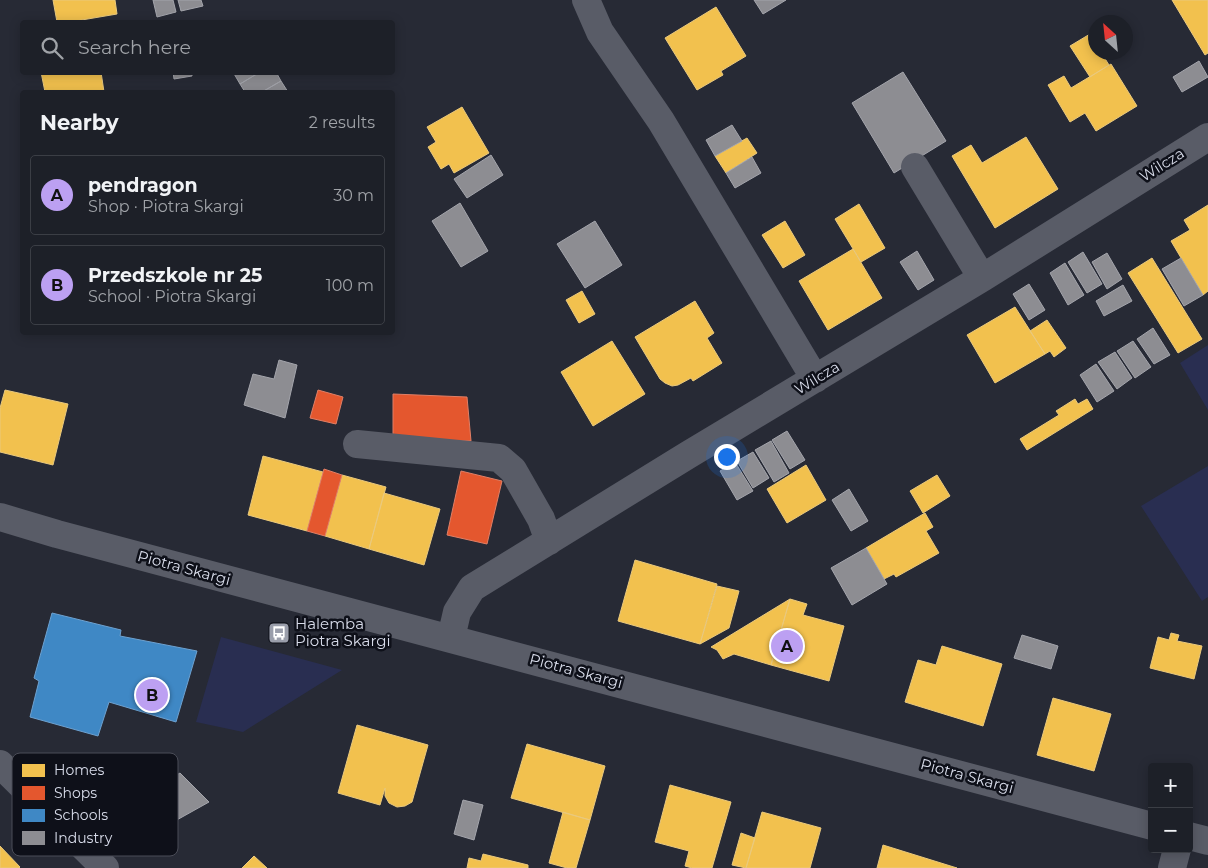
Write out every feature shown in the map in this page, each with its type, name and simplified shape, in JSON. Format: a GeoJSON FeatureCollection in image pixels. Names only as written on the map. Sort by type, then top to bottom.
{"type":"FeatureCollection","features":[{"type":"Feature","properties":{"kind":"street"},"geometry":{"type":"LineString","coordinates":[[586,0],[600,32],[661,121],[815,379]]}},
{"type":"Feature","properties":{"kind":"street","name":"Wilcza"},"geometry":{"type":"LineString","coordinates":[[451,638],[457,612],[472,588],[982,278],[1208,137]]}},
{"type":"Feature","properties":{"kind":"street"},"geometry":{"type":"LineString","coordinates":[[915,167],[982,278]]}},
{"type":"Feature","properties":{"kind":"street"},"geometry":{"type":"LineString","coordinates":[[357,444],[499,458],[513,470],[541,519],[549,542]]}},
{"type":"Feature","properties":{"kind":"street","name":"Piotra Skargi"},"geometry":{"type":"LineString","coordinates":[[0,517],[57,534],[1148,825]]}},
{"type":"Feature","properties":{"kind":"street"},"geometry":{"type":"LineString","coordinates":[[0,764],[12,776]]}},
{"type":"Feature","properties":{"kind":"street"},"geometry":{"type":"LineString","coordinates":[[1193,837],[1208,841]]}},
{"type":"Feature","properties":{"kind":"street"},"geometry":{"type":"LineString","coordinates":[[1172,868],[1176,853]]}},
{"type":"Feature","properties":{"kind":"street"},"geometry":{"type":"LineString","coordinates":[[93,856],[105,868]]}},
{"type":"Feature","properties":{"kind":"shaded area"},"geometry":{"type":"Polygon","coordinates":[[[1208,345],[1208,410],[1180,363],[1208,345]]]}},
{"type":"Feature","properties":{"kind":"shaded area"},"geometry":{"type":"Polygon","coordinates":[[[1208,466],[1208,597],[1202,601],[1141,506],[1208,466]]]}},
{"type":"Feature","properties":{"kind":"shaded area"},"geometry":{"type":"Polygon","coordinates":[[[221,637],[342,670],[243,732],[196,722],[221,637]]]}},
{"type":"Feature","properties":{"kind":"building: Homes"},"geometry":{"type":"Polygon","coordinates":[[[53,0],[115,0],[117,14],[82,20],[57,20],[53,0]]]}},
{"type":"Feature","properties":{"kind":"building: Homes"},"geometry":{"type":"Polygon","coordinates":[[[1172,0],[1208,0],[1208,53],[1205,55],[1172,0]]]}},
{"type":"Feature","properties":{"kind":"building: Homes"},"geometry":{"type":"Polygon","coordinates":[[[716,7],[746,56],[721,71],[723,75],[697,90],[665,38],[716,7]]]}},
{"type":"Feature","properties":{"kind":"building: Homes"},"geometry":{"type":"Polygon","coordinates":[[[1088,35],[1088,60],[1106,60],[1109,65],[1090,77],[1070,46],[1088,35]]]}},
{"type":"Feature","properties":{"kind":"building: Homes"},"geometry":{"type":"Polygon","coordinates":[[[1111,64],[1137,106],[1096,131],[1085,113],[1070,122],[1048,85],[1064,76],[1071,88],[1111,64]]]}},
{"type":"Feature","properties":{"kind":"building: Homes"},"geometry":{"type":"Polygon","coordinates":[[[42,75],[101,75],[104,90],[45,90],[42,75]]]}},
{"type":"Feature","properties":{"kind":"building: Homes"},"geometry":{"type":"Polygon","coordinates":[[[462,107],[489,153],[454,173],[449,164],[441,169],[428,147],[436,142],[427,127],[462,107]]]}},
{"type":"Feature","properties":{"kind":"building: Homes"},"geometry":{"type":"Polygon","coordinates":[[[1026,137],[1058,189],[995,228],[952,156],[971,145],[982,163],[1026,137]]]}},
{"type":"Feature","properties":{"kind":"building: Homes"},"geometry":{"type":"Polygon","coordinates":[[[747,138],[757,153],[726,173],[715,156],[747,138]]]}},
{"type":"Feature","properties":{"kind":"building: Homes"},"geometry":{"type":"Polygon","coordinates":[[[859,204],[885,248],[861,262],[835,219],[859,204]]]}},
{"type":"Feature","properties":{"kind":"building: Homes"},"geometry":{"type":"Polygon","coordinates":[[[1208,205],[1208,291],[1203,295],[1171,241],[1190,230],[1184,220],[1208,205]]]}},
{"type":"Feature","properties":{"kind":"building: Homes"},"geometry":{"type":"Polygon","coordinates":[[[785,221],[805,255],[783,268],[762,235],[785,221]]]}},
{"type":"Feature","properties":{"kind":"building: Homes"},"geometry":{"type":"Polygon","coordinates":[[[853,249],[882,298],[828,330],[799,281],[853,249]]]}},
{"type":"Feature","properties":{"kind":"building: Homes"},"geometry":{"type":"Polygon","coordinates":[[[1152,258],[1202,339],[1178,353],[1128,273],[1152,258]]]}},
{"type":"Feature","properties":{"kind":"building: Homes"},"geometry":{"type":"Polygon","coordinates":[[[582,291],[595,314],[579,323],[566,300],[582,291]]]}},
{"type":"Feature","properties":{"kind":"building: Homes"},"geometry":{"type":"Polygon","coordinates":[[[695,301],[714,333],[707,338],[722,363],[693,381],[691,378],[672,386],[660,379],[635,337],[695,301]]]}},
{"type":"Feature","properties":{"kind":"building: Homes"},"geometry":{"type":"Polygon","coordinates":[[[1015,307],[1045,354],[995,383],[967,335],[1015,307]]]}},
{"type":"Feature","properties":{"kind":"building: Homes"},"geometry":{"type":"Polygon","coordinates":[[[1047,320],[1066,348],[1054,357],[1050,351],[1045,354],[1030,331],[1047,320]]]}},
{"type":"Feature","properties":{"kind":"building: Homes"},"geometry":{"type":"Polygon","coordinates":[[[612,341],[645,394],[593,426],[561,372],[612,341]]]}},
{"type":"Feature","properties":{"kind":"building: Homes"},"geometry":{"type":"Polygon","coordinates":[[[5,390],[68,404],[53,465],[0,452],[0,408],[5,390]]]}},
{"type":"Feature","properties":{"kind":"building: Homes"},"geometry":{"type":"Polygon","coordinates":[[[1075,399],[1078,404],[1087,399],[1093,409],[1027,450],[1020,439],[1059,415],[1056,411],[1075,399]]]}},
{"type":"Feature","properties":{"kind":"building: Homes"},"geometry":{"type":"Polygon","coordinates":[[[263,456],[323,472],[307,531],[248,515],[263,456]]]}},
{"type":"Feature","properties":{"kind":"building: Homes"},"geometry":{"type":"Polygon","coordinates":[[[806,465],[826,500],[787,523],[767,489],[806,465]]]}},
{"type":"Feature","properties":{"kind":"building: Homes"},"geometry":{"type":"Polygon","coordinates":[[[342,475],[386,487],[369,549],[325,536],[342,475]]]}},
{"type":"Feature","properties":{"kind":"building: Homes"},"geometry":{"type":"Polygon","coordinates":[[[937,475],[950,496],[923,513],[910,491],[937,475]]]}},
{"type":"Feature","properties":{"kind":"building: Homes"},"geometry":{"type":"Polygon","coordinates":[[[384,493],[440,509],[424,565],[369,549],[384,493]]]}},
{"type":"Feature","properties":{"kind":"building: Homes"},"geometry":{"type":"Polygon","coordinates":[[[925,513],[933,527],[926,531],[939,553],[896,577],[894,574],[884,579],[866,548],[925,513]]]}},
{"type":"Feature","properties":{"kind":"building: Homes"},"geometry":{"type":"Polygon","coordinates":[[[635,560],[717,584],[700,644],[618,621],[635,560]]]}},
{"type":"Feature","properties":{"kind":"building: Homes"},"geometry":{"type":"Polygon","coordinates":[[[717,586],[739,591],[729,628],[700,644],[717,586]]]}},
{"type":"Feature","properties":{"kind":"building: Homes"},"geometry":{"type":"Polygon","coordinates":[[[790,599],[807,604],[803,615],[844,626],[829,681],[771,665],[790,599]]]}},
{"type":"Feature","properties":{"kind":"building: Homes"},"geometry":{"type":"Polygon","coordinates":[[[790,599],[771,665],[734,654],[723,659],[717,650],[711,647],[790,599]]]}},
{"type":"Feature","properties":{"kind":"building: Homes"},"geometry":{"type":"Polygon","coordinates":[[[1171,633],[1179,635],[1177,641],[1202,646],[1194,679],[1150,668],[1158,637],[1169,640],[1171,633]]]}},
{"type":"Feature","properties":{"kind":"building: Homes"},"geometry":{"type":"Polygon","coordinates":[[[942,646],[1002,664],[983,726],[905,702],[918,660],[936,665],[942,646]]]}},
{"type":"Feature","properties":{"kind":"building: Homes"},"geometry":{"type":"Polygon","coordinates":[[[1053,698],[1111,714],[1094,771],[1037,755],[1053,698]]]}},
{"type":"Feature","properties":{"kind":"building: Homes"},"geometry":{"type":"Polygon","coordinates":[[[357,725],[428,745],[412,802],[405,806],[397,807],[389,803],[385,796],[385,788],[380,805],[338,793],[357,725]]]}},
{"type":"Feature","properties":{"kind":"building: Homes"},"geometry":{"type":"Polygon","coordinates":[[[527,744],[605,766],[590,820],[511,798],[527,744]]]}},
{"type":"Feature","properties":{"kind":"building: Homes"},"geometry":{"type":"Polygon","coordinates":[[[670,785],[731,802],[712,868],[685,866],[689,851],[655,842],[670,785]]]}},
{"type":"Feature","properties":{"kind":"building: Homes"},"geometry":{"type":"Polygon","coordinates":[[[563,812],[590,820],[576,868],[567,868],[549,863],[563,812]]]}},
{"type":"Feature","properties":{"kind":"building: Homes"},"geometry":{"type":"Polygon","coordinates":[[[762,812],[821,828],[810,868],[746,868],[762,812]]]}},
{"type":"Feature","properties":{"kind":"building: Homes"},"geometry":{"type":"Polygon","coordinates":[[[741,833],[755,838],[746,868],[732,865],[741,833]]]}},
{"type":"Feature","properties":{"kind":"building: Homes"},"geometry":{"type":"Polygon","coordinates":[[[883,845],[957,868],[877,868],[883,845]]]}},
{"type":"Feature","properties":{"kind":"building: Homes"},"geometry":{"type":"Polygon","coordinates":[[[0,846],[20,867],[19,868],[0,868],[0,846]]]}},
{"type":"Feature","properties":{"kind":"building: Homes"},"geometry":{"type":"Polygon","coordinates":[[[483,854],[528,865],[528,868],[467,868],[469,858],[481,861],[483,854]]]}},
{"type":"Feature","properties":{"kind":"building: Homes"},"geometry":{"type":"Polygon","coordinates":[[[254,856],[267,868],[242,868],[254,856]]]}},
{"type":"Feature","properties":{"kind":"building: Shops"},"geometry":{"type":"Polygon","coordinates":[[[318,390],[343,397],[336,424],[310,418],[318,390]]]}},
{"type":"Feature","properties":{"kind":"building: Shops"},"geometry":{"type":"Polygon","coordinates":[[[393,394],[467,397],[471,441],[393,439],[393,394]]]}},
{"type":"Feature","properties":{"kind":"building: Shops"},"geometry":{"type":"Polygon","coordinates":[[[324,469],[342,475],[325,536],[307,531],[324,469]]]}},
{"type":"Feature","properties":{"kind":"building: Shops"},"geometry":{"type":"Polygon","coordinates":[[[461,471],[502,481],[487,544],[447,535],[461,471]]]}},
{"type":"Feature","properties":{"kind":"building: Schools"},"geometry":{"type":"Polygon","coordinates":[[[52,613],[121,630],[120,636],[197,651],[176,722],[109,702],[98,736],[30,717],[39,681],[34,678],[52,613]]]}},
{"type":"Feature","properties":{"kind":"building: Industry"},"geometry":{"type":"Polygon","coordinates":[[[153,0],[173,0],[176,12],[157,17],[153,0]]]}},
{"type":"Feature","properties":{"kind":"building: Industry"},"geometry":{"type":"Polygon","coordinates":[[[178,0],[201,0],[203,6],[181,11],[178,0]]]}},
{"type":"Feature","properties":{"kind":"building: Industry"},"geometry":{"type":"Polygon","coordinates":[[[754,0],[786,0],[763,14],[754,0]]]}},
{"type":"Feature","properties":{"kind":"building: Industry"},"geometry":{"type":"Polygon","coordinates":[[[1199,61],[1208,77],[1182,92],[1173,77],[1199,61]]]}},
{"type":"Feature","properties":{"kind":"building: Industry"},"geometry":{"type":"Polygon","coordinates":[[[903,72],[946,141],[894,173],[852,103],[903,72]]]}},
{"type":"Feature","properties":{"kind":"building: Industry"},"geometry":{"type":"Polygon","coordinates":[[[173,75],[192,75],[192,76],[174,79],[173,75]]]}},
{"type":"Feature","properties":{"kind":"building: Industry"},"geometry":{"type":"Polygon","coordinates":[[[235,75],[255,75],[240,84],[235,75]]]}},
{"type":"Feature","properties":{"kind":"building: Industry"},"geometry":{"type":"Polygon","coordinates":[[[255,75],[278,75],[281,81],[265,90],[244,90],[240,84],[255,75]]]}},
{"type":"Feature","properties":{"kind":"building: Industry"},"geometry":{"type":"Polygon","coordinates":[[[281,81],[287,90],[265,90],[281,81]]]}},
{"type":"Feature","properties":{"kind":"building: Industry"},"geometry":{"type":"Polygon","coordinates":[[[732,125],[742,141],[715,156],[706,140],[732,125]]]}},
{"type":"Feature","properties":{"kind":"building: Industry"},"geometry":{"type":"Polygon","coordinates":[[[491,155],[503,175],[467,198],[454,179],[491,155]]]}},
{"type":"Feature","properties":{"kind":"building: Industry"},"geometry":{"type":"Polygon","coordinates":[[[752,157],[761,173],[735,188],[726,173],[752,157]]]}},
{"type":"Feature","properties":{"kind":"building: Industry"},"geometry":{"type":"Polygon","coordinates":[[[460,203],[488,251],[461,267],[432,221],[460,203]]]}},
{"type":"Feature","properties":{"kind":"building: Industry"},"geometry":{"type":"Polygon","coordinates":[[[595,221],[622,265],[585,288],[557,244],[595,221]]]}},
{"type":"Feature","properties":{"kind":"building: Industry"},"geometry":{"type":"Polygon","coordinates":[[[917,251],[934,280],[918,290],[900,262],[917,251]]]}},
{"type":"Feature","properties":{"kind":"building: Industry"},"geometry":{"type":"Polygon","coordinates":[[[1083,252],[1102,284],[1087,293],[1068,262],[1083,252]]]}},
{"type":"Feature","properties":{"kind":"building: Industry"},"geometry":{"type":"Polygon","coordinates":[[[1107,253],[1122,279],[1107,289],[1092,262],[1107,253]]]}},
{"type":"Feature","properties":{"kind":"building: Industry"},"geometry":{"type":"Polygon","coordinates":[[[1181,258],[1203,295],[1184,306],[1162,269],[1181,258]]]}},
{"type":"Feature","properties":{"kind":"building: Industry"},"geometry":{"type":"Polygon","coordinates":[[[1065,263],[1084,295],[1068,305],[1050,273],[1065,263]]]}},
{"type":"Feature","properties":{"kind":"building: Industry"},"geometry":{"type":"Polygon","coordinates":[[[1029,284],[1045,310],[1029,320],[1013,294],[1029,284]]]}},
{"type":"Feature","properties":{"kind":"building: Industry"},"geometry":{"type":"Polygon","coordinates":[[[1123,285],[1132,301],[1104,316],[1096,301],[1123,285]]]}},
{"type":"Feature","properties":{"kind":"building: Industry"},"geometry":{"type":"Polygon","coordinates":[[[1153,328],[1170,355],[1154,364],[1137,339],[1153,328]]]}},
{"type":"Feature","properties":{"kind":"building: Industry"},"geometry":{"type":"Polygon","coordinates":[[[1133,341],[1151,367],[1135,378],[1117,351],[1133,341]]]}},
{"type":"Feature","properties":{"kind":"building: Industry"},"geometry":{"type":"Polygon","coordinates":[[[1115,352],[1132,378],[1117,389],[1098,362],[1115,352]]]}},
{"type":"Feature","properties":{"kind":"building: Industry"},"geometry":{"type":"Polygon","coordinates":[[[279,360],[297,365],[285,418],[244,405],[253,374],[274,379],[279,360]]]}},
{"type":"Feature","properties":{"kind":"building: Industry"},"geometry":{"type":"Polygon","coordinates":[[[1096,364],[1114,391],[1097,402],[1080,375],[1096,364]]]}},
{"type":"Feature","properties":{"kind":"building: Industry"},"geometry":{"type":"Polygon","coordinates":[[[787,431],[805,460],[790,469],[772,440],[787,431]]]}},
{"type":"Feature","properties":{"kind":"building: Industry"},"geometry":{"type":"Polygon","coordinates":[[[771,441],[789,473],[774,482],[755,450],[771,441]]]}},
{"type":"Feature","properties":{"kind":"building: Industry"},"geometry":{"type":"Polygon","coordinates":[[[753,452],[769,478],[753,488],[737,461],[753,452]]]}},
{"type":"Feature","properties":{"kind":"building: Industry"},"geometry":{"type":"Polygon","coordinates":[[[735,462],[753,491],[737,500],[720,471],[735,462]]]}},
{"type":"Feature","properties":{"kind":"building: Industry"},"geometry":{"type":"Polygon","coordinates":[[[849,489],[868,521],[851,531],[832,500],[849,489]]]}},
{"type":"Feature","properties":{"kind":"building: Industry"},"geometry":{"type":"Polygon","coordinates":[[[866,548],[887,584],[852,605],[831,568],[866,548]]]}},
{"type":"Feature","properties":{"kind":"building: Industry"},"geometry":{"type":"Polygon","coordinates":[[[1022,635],[1058,646],[1051,669],[1014,658],[1022,635]]]}},
{"type":"Feature","properties":{"kind":"building: Industry"},"geometry":{"type":"Polygon","coordinates":[[[180,773],[209,802],[178,819],[178,774],[180,773]]]}},
{"type":"Feature","properties":{"kind":"building: Industry"},"geometry":{"type":"Polygon","coordinates":[[[463,800],[483,805],[474,840],[454,834],[463,800]]]}},
{"type":"Feature","properties":{"kind":"place","name":"Halemba Piotra Skargi"},"geometry":{"type":"Point","coordinates":[279,633]}},
{"type":"Feature","properties":{"kind":"place","name":"pendragon"},"geometry":{"type":"Point","coordinates":[787,646]}},
{"type":"Feature","properties":{"kind":"place","name":"Przedszkole nr 25"},"geometry":{"type":"Point","coordinates":[152,695]}}]}
